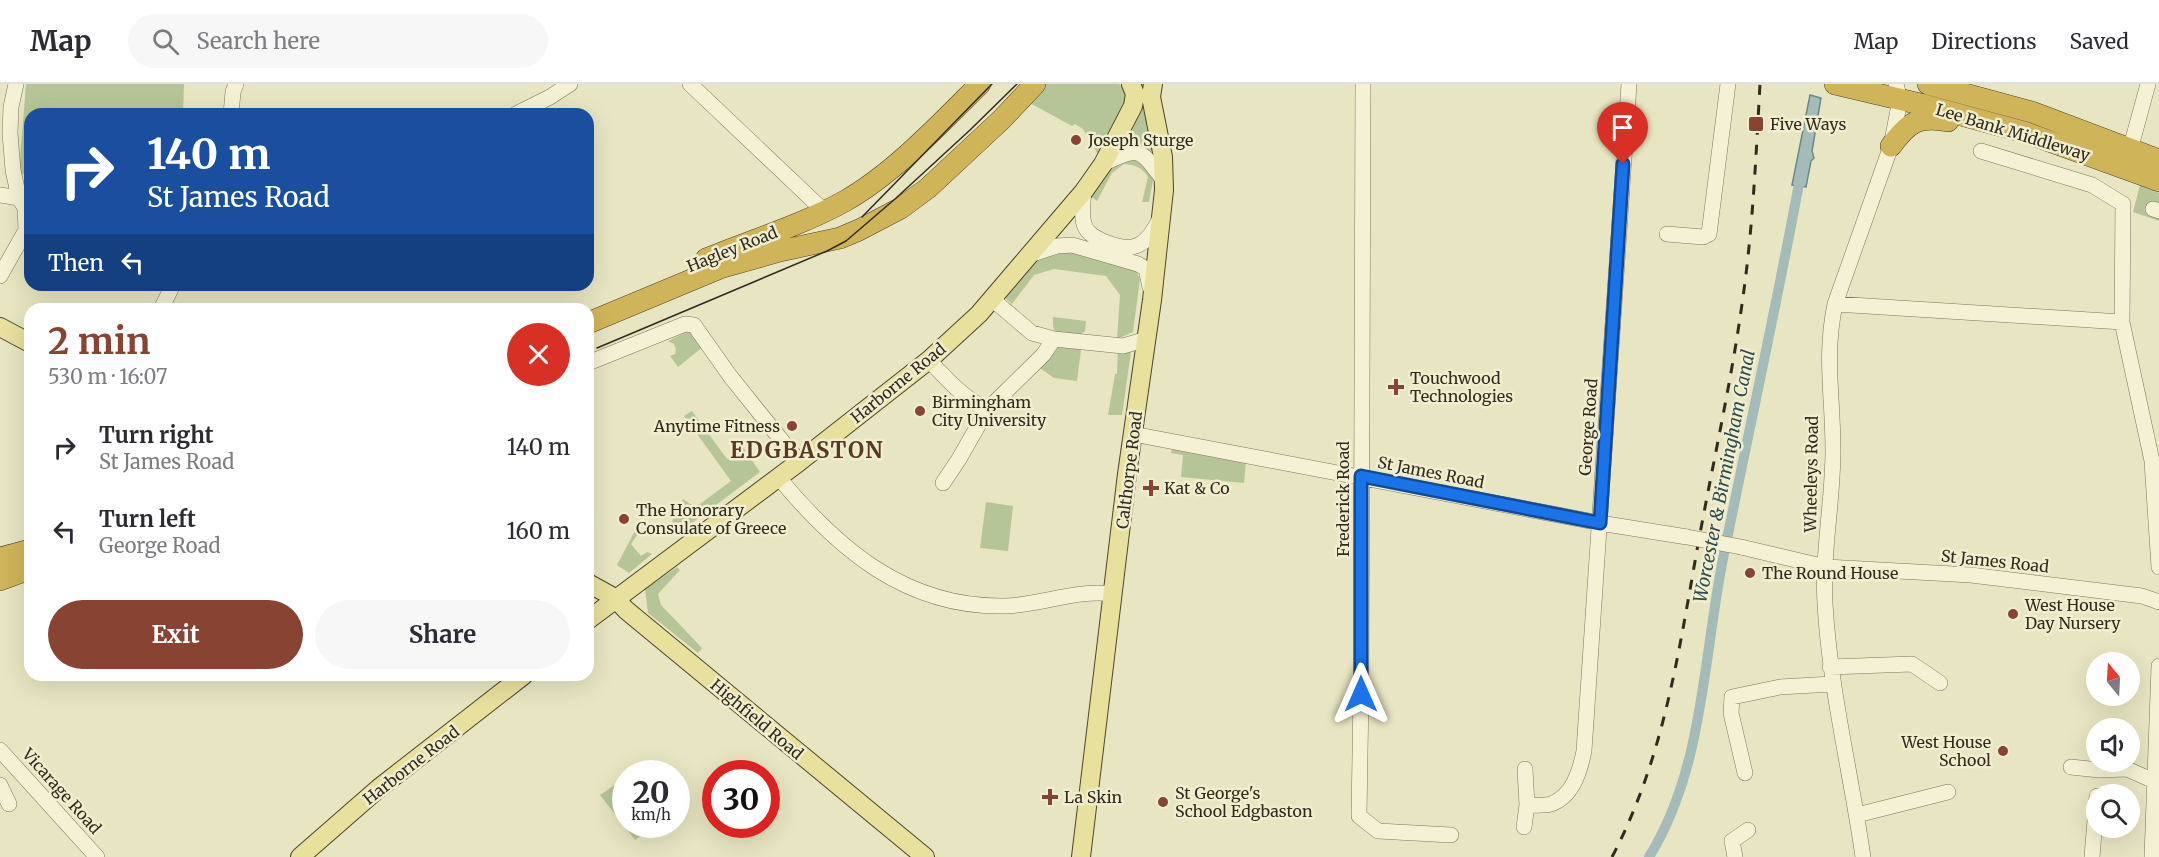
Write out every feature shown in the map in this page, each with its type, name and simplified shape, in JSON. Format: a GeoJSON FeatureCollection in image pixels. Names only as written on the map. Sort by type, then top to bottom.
{"type":"FeatureCollection","features":[{"type":"Feature","properties":{"kind":"highway","name":"Hagley Road"},"geometry":{"type":"LineString","coordinates":[[594,307],[718,254],[825,212],[873,183],[930,134],[980,84]]}},
{"type":"Feature","properties":{"kind":"highway","name":"Hagley Road"},"geometry":{"type":"LineString","coordinates":[[594,320],[720,267],[840,238],[860,230],[901,208],[928,188],[1001,120],[1035,84]]}},
{"type":"Feature","properties":{"kind":"highway","name":"Lee Bank Middleway"},"geometry":{"type":"LineString","coordinates":[[1834,84],[1892,91],[1920,104],[2027,133],[2159,181]]}},
{"type":"Feature","properties":{"kind":"highway","name":"Lee Bank Middleway"},"geometry":{"type":"LineString","coordinates":[[1928,84],[2032,112],[2159,160]]}},
{"type":"Feature","properties":{"kind":"highway"},"geometry":{"type":"LineString","coordinates":[[1890,146],[1904,128],[1921,119],[1999,126]]}},
{"type":"Feature","properties":{"kind":"highway"},"geometry":{"type":"LineString","coordinates":[[0,558],[24,557]]}},
{"type":"Feature","properties":{"kind":"highway"},"geometry":{"type":"LineString","coordinates":[[0,580],[24,561]]}},
{"type":"Feature","properties":{"kind":"main road","name":"Harborne Road"},"geometry":{"type":"LineString","coordinates":[[594,616],[779,478],[929,360],[979,314],[1084,191],[1103,164],[1133,106],[1135,94],[1131,84]]}},
{"type":"Feature","properties":{"kind":"main road","name":"Calthorpe Road"},"geometry":{"type":"LineString","coordinates":[[1081,857],[1161,215],[1164,157],[1151,96],[1153,84]]}},
{"type":"Feature","properties":{"kind":"main road"},"geometry":{"type":"LineString","coordinates":[[0,327],[24,340]]}},
{"type":"Feature","properties":{"kind":"main road","name":"Highfield Road"},"geometry":{"type":"LineString","coordinates":[[594,586],[615,598],[626,610],[731,698],[925,857]]}},
{"type":"Feature","properties":{"kind":"main road","name":"Harborne Road"},"geometry":{"type":"LineString","coordinates":[[300,857],[379,788],[516,681]]}},
{"type":"Feature","properties":{"kind":"street"},"geometry":{"type":"LineString","coordinates":[[16,84],[5,133],[19,198],[24,206]]}},
{"type":"Feature","properties":{"kind":"street"},"geometry":{"type":"LineString","coordinates":[[232,108],[236,84]]}},
{"type":"Feature","properties":{"kind":"street"},"geometry":{"type":"LineString","coordinates":[[528,108],[570,84]]}},
{"type":"Feature","properties":{"kind":"street"},"geometry":{"type":"LineString","coordinates":[[690,84],[825,212]]}},
{"type":"Feature","properties":{"kind":"street","name":"Frederick Road"},"geometry":{"type":"LineString","coordinates":[[1363,84],[1359,816],[1378,831],[1451,835]]}},
{"type":"Feature","properties":{"kind":"street","name":"George Road"},"geometry":{"type":"LineString","coordinates":[[1527,805],[1551,804],[1566,793],[1580,772],[1584,751],[1629,84]]}},
{"type":"Feature","properties":{"kind":"street"},"geometry":{"type":"LineString","coordinates":[[1667,234],[1703,237],[1709,234],[1728,84]]}},
{"type":"Feature","properties":{"kind":"street"},"geometry":{"type":"LineString","coordinates":[[2130,150],[2148,84]]}},
{"type":"Feature","properties":{"kind":"street"},"geometry":{"type":"LineString","coordinates":[[1892,91],[1889,105],[1894,124]]}},
{"type":"Feature","properties":{"kind":"street","name":"Wheeleys Road"},"geometry":{"type":"LineString","coordinates":[[1863,857],[1832,684],[1825,602],[1833,450],[1828,366],[1830,330],[1835,304],[1890,146],[1894,124],[1892,91]]}},
{"type":"Feature","properties":{"kind":"street"},"geometry":{"type":"LineString","coordinates":[[1981,151],[2092,185],[2123,204],[2122,322],[2156,461],[2159,567]]}},
{"type":"Feature","properties":{"kind":"street"},"geometry":{"type":"LineString","coordinates":[[1103,164],[1128,152],[1137,152],[1147,156],[1164,181]]}},
{"type":"Feature","properties":{"kind":"street"},"geometry":{"type":"LineString","coordinates":[[1084,191],[1083,223],[1088,231],[1095,238],[1122,248],[1131,248],[1144,242],[1154,232],[1161,215]]}},
{"type":"Feature","properties":{"kind":"street"},"geometry":{"type":"LineString","coordinates":[[0,195],[19,198]]}},
{"type":"Feature","properties":{"kind":"street"},"geometry":{"type":"LineString","coordinates":[[0,276],[24,234]]}},
{"type":"Feature","properties":{"kind":"street"},"geometry":{"type":"LineString","coordinates":[[1029,255],[1057,246],[1072,245],[1138,264],[1146,269],[1152,300]]}},
{"type":"Feature","properties":{"kind":"street"},"geometry":{"type":"LineString","coordinates":[[992,299],[1032,333],[1054,339],[1123,346],[1147,339]]}},
{"type":"Feature","properties":{"kind":"street"},"geometry":{"type":"LineString","coordinates":[[1835,304],[2122,322]]}},
{"type":"Feature","properties":{"kind":"street"},"geometry":{"type":"LineString","coordinates":[[594,361],[685,324],[694,325],[730,376],[799,462]]}},
{"type":"Feature","properties":{"kind":"street"},"geometry":{"type":"LineString","coordinates":[[943,483],[987,410],[1043,355],[1054,339]]}},
{"type":"Feature","properties":{"kind":"street"},"geometry":{"type":"LineString","coordinates":[[929,360],[953,387],[969,400],[987,410]]}},
{"type":"Feature","properties":{"kind":"street","name":"St James Road"},"geometry":{"type":"LineString","coordinates":[[1133,434],[1600,523],[1741,547],[1826,567],[1971,575],[2142,596],[2159,602]]}},
{"type":"Feature","properties":{"kind":"street"},"geometry":{"type":"LineString","coordinates":[[779,478],[813,518],[843,546],[880,572],[918,591],[949,600],[1005,606],[1081,593],[1113,594]]}},
{"type":"Feature","properties":{"kind":"street"},"geometry":{"type":"LineString","coordinates":[[1830,667],[1912,664],[1940,683]]}},
{"type":"Feature","properties":{"kind":"street"},"geometry":{"type":"LineString","coordinates":[[2152,857],[2159,666]]}},
{"type":"Feature","properties":{"kind":"street"},"geometry":{"type":"LineString","coordinates":[[1745,773],[1731,713],[1732,697],[1780,687],[1832,684]]}},
{"type":"Feature","properties":{"kind":"street","name":"Vicarage Road"},"geometry":{"type":"LineString","coordinates":[[1,751],[97,857]]}},
{"type":"Feature","properties":{"kind":"street"},"geometry":{"type":"LineString","coordinates":[[2071,767],[2086,769]]}},
{"type":"Feature","properties":{"kind":"street"},"geometry":{"type":"LineString","coordinates":[[1524,827],[1527,805],[1525,769]]}},
{"type":"Feature","properties":{"kind":"street"},"geometry":{"type":"LineString","coordinates":[[2134,772],[2154,781]]}},
{"type":"Feature","properties":{"kind":"street"},"geometry":{"type":"LineString","coordinates":[[0,785],[9,804]]}},
{"type":"Feature","properties":{"kind":"street"},"geometry":{"type":"LineString","coordinates":[[1857,815],[1948,792]]}},
{"type":"Feature","properties":{"kind":"street"},"geometry":{"type":"LineString","coordinates":[[1735,857],[1732,842],[1748,830]]}},
{"type":"Feature","properties":{"kind":"street"},"geometry":{"type":"LineString","coordinates":[[2092,857],[2094,838]]}},
{"type":"Feature","properties":{"kind":"green space"},"geometry":{"type":"Polygon","coordinates":[[[26,84],[184,84],[183,108],[24,108],[26,84]]]}},
{"type":"Feature","properties":{"kind":"green space"},"geometry":{"type":"Polygon","coordinates":[[[1044,84],[1119,84],[1123,88],[1129,103],[1099,156],[1083,129],[1075,124],[1072,126],[1028,102],[1044,84]]]}},
{"type":"Feature","properties":{"kind":"green space"},"geometry":{"type":"Polygon","coordinates":[[[1134,84],[1145,84],[1155,153],[1138,146],[1120,147],[1134,84]]]}},
{"type":"Feature","properties":{"kind":"green space"},"geometry":{"type":"Polygon","coordinates":[[[24,110],[24,174],[19,174],[24,110]]]}},
{"type":"Feature","properties":{"kind":"green space"},"geometry":{"type":"Polygon","coordinates":[[[1121,159],[1140,162],[1154,175],[1149,202],[1142,202],[1148,177],[1138,167],[1124,164],[1112,173],[1097,201],[1090,196],[1106,171],[1121,159]]]}},
{"type":"Feature","properties":{"kind":"green space"},"geometry":{"type":"Polygon","coordinates":[[[2140,185],[2159,193],[2159,221],[2133,212],[2140,185]]]}},
{"type":"Feature","properties":{"kind":"green space"},"geometry":{"type":"Polygon","coordinates":[[[1070,249],[1134,268],[1140,279],[1133,332],[1117,339],[1120,295],[1106,276],[1054,269],[1034,275],[1012,304],[1002,295],[1041,255],[1070,249]]]}},
{"type":"Feature","properties":{"kind":"green space"},"geometry":{"type":"Polygon","coordinates":[[[1053,317],[1086,321],[1085,331],[1080,335],[1055,332],[1053,317]]]}},
{"type":"Feature","properties":{"kind":"green space"},"geometry":{"type":"Polygon","coordinates":[[[693,329],[704,346],[678,367],[670,356],[675,354],[676,349],[674,344],[668,341],[693,329]]]}},
{"type":"Feature","properties":{"kind":"green space"},"geometry":{"type":"Polygon","coordinates":[[[1054,339],[1082,342],[1077,381],[1054,378],[1034,364],[1054,339]]]}},
{"type":"Feature","properties":{"kind":"green space"},"geometry":{"type":"Polygon","coordinates":[[[1127,347],[1131,352],[1122,415],[1108,415],[1115,374],[1117,374],[1118,348],[1127,347]]]}},
{"type":"Feature","properties":{"kind":"green space"},"geometry":{"type":"Polygon","coordinates":[[[692,411],[727,459],[743,447],[760,472],[680,532],[672,521],[683,499],[693,506],[700,504],[731,481],[684,416],[692,411]]]}},
{"type":"Feature","properties":{"kind":"green space"},"geometry":{"type":"Polygon","coordinates":[[[1172,447],[1246,460],[1244,483],[1181,477],[1183,455],[1171,453],[1172,447]]]}},
{"type":"Feature","properties":{"kind":"green space"},"geometry":{"type":"Polygon","coordinates":[[[986,502],[1013,506],[1008,551],[980,548],[986,502]]]}},
{"type":"Feature","properties":{"kind":"green space"},"geometry":{"type":"Polygon","coordinates":[[[638,525],[641,529],[631,544],[641,556],[647,552],[652,554],[629,573],[617,565],[638,525]]]}},
{"type":"Feature","properties":{"kind":"green space"},"geometry":{"type":"Polygon","coordinates":[[[677,567],[680,570],[658,594],[661,605],[702,648],[698,653],[648,613],[645,589],[677,567]]]}},
{"type":"Feature","properties":{"kind":"green space"},"geometry":{"type":"Polygon","coordinates":[[[612,787],[612,810],[600,795],[612,787]]]}},
{"type":"Feature","properties":{"kind":"water"},"geometry":{"type":"Polygon","coordinates":[[[1810,95],[1821,98],[1812,151],[1814,158],[1811,161],[1806,187],[1792,185],[1810,95]]]}},
{"type":"Feature","properties":{"kind":"waterway","name":"Worcester & Birmingham Canal"},"geometry":{"type":"LineString","coordinates":[[1649,857],[1667,823],[1681,788],[1691,752],[1699,715],[1722,564],[1801,173]]}},
{"type":"Feature","properties":{"kind":"tram line"},"geometry":{"type":"LineString","coordinates":[[862,217],[992,84]]}},
{"type":"Feature","properties":{"kind":"tram line"},"geometry":{"type":"LineString","coordinates":[[597,348],[846,241],[895,199],[1017,84]]}},
{"type":"Feature","properties":{"kind":"railway"},"geometry":{"type":"LineString","coordinates":[[1612,857],[1630,819],[1658,741],[1677,661],[1739,327],[1752,217],[1760,84]]}},
{"type":"Feature","properties":{"kind":"place","name":"Five Ways"},"geometry":{"type":"Point","coordinates":[1756,124]}},
{"type":"Feature","properties":{"kind":"place","name":"Joseph Sturge"},"geometry":{"type":"Point","coordinates":[1076,140]}},
{"type":"Feature","properties":{"kind":"place","name":"Touchwood Technologies"},"geometry":{"type":"Point","coordinates":[1396,387]}},
{"type":"Feature","properties":{"kind":"place","name":"Birmingham City University"},"geometry":{"type":"Point","coordinates":[920,411]}},
{"type":"Feature","properties":{"kind":"place","name":"Anytime Fitness"},"geometry":{"type":"Point","coordinates":[792,426]}},
{"type":"Feature","properties":{"kind":"place","name":"Kat & Co"},"geometry":{"type":"Point","coordinates":[1151,488]}},
{"type":"Feature","properties":{"kind":"place","name":"The Honorary Consulate of Greece"},"geometry":{"type":"Point","coordinates":[624,519]}},
{"type":"Feature","properties":{"kind":"place","name":"The Round House"},"geometry":{"type":"Point","coordinates":[1750,573]}},
{"type":"Feature","properties":{"kind":"place","name":"West House Day Nursery"},"geometry":{"type":"Point","coordinates":[2013,614]}},
{"type":"Feature","properties":{"kind":"place","name":"West House School"},"geometry":{"type":"Point","coordinates":[2003,751]}},
{"type":"Feature","properties":{"kind":"place","name":"La Skin"},"geometry":{"type":"Point","coordinates":[1050,797]}},
{"type":"Feature","properties":{"kind":"place","name":"St George's School Edgbaston"},"geometry":{"type":"Point","coordinates":[1163,802]}},
{"type":"Feature","properties":{"kind":"district","name":"EDGBASTON"},"geometry":{"type":"Point","coordinates":[807,450]}},
{"type":"Feature","properties":{"kind":"route"},"geometry":{"type":"LineString","coordinates":[[1361,694],[1361,476],[1600,523],[1623,164]]}}]}
